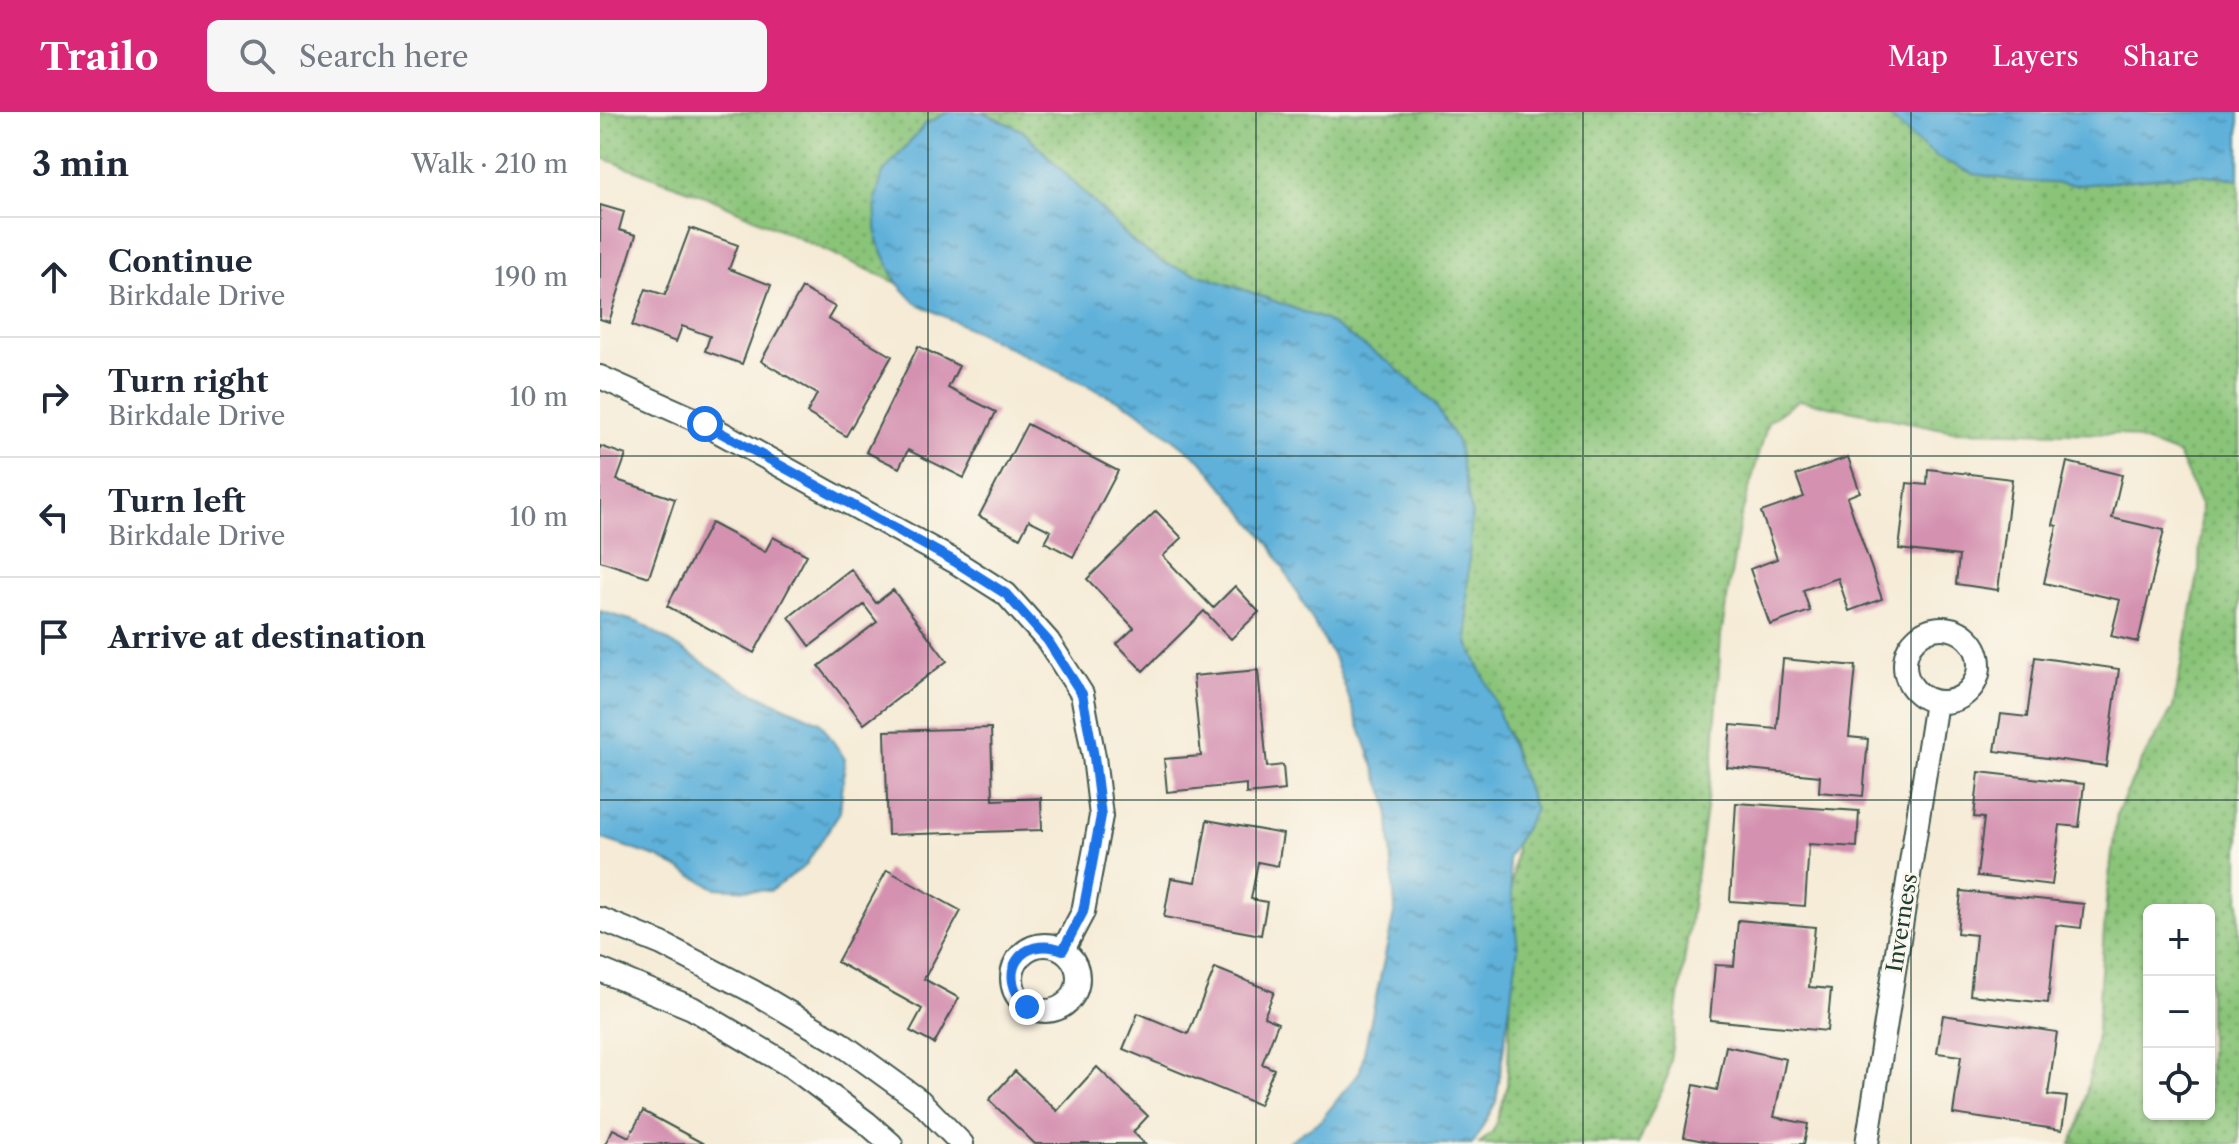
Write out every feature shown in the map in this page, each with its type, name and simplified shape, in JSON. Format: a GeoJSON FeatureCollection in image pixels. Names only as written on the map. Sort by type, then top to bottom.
{"type":"FeatureCollection","features":[{"type":"Feature","properties":{"kind":"street"},"geometry":{"type":"LineString","coordinates":[[600,377],[705,424],[954,561],[1006,594],[1048,641],[1082,694],[1101,816],[1083,912],[1063,950]]}},
{"type":"Feature","properties":{"kind":"street","name":"Inverness"},"geometry":{"type":"LineString","coordinates":[[1867,1144],[1936,702]]}},
{"type":"Feature","properties":{"kind":"street"},"geometry":{"type":"LineString","coordinates":[[600,919],[662,944],[752,991],[840,1043],[920,1101],[962,1144]]}},
{"type":"Feature","properties":{"kind":"street"},"geometry":{"type":"LineString","coordinates":[[600,970],[692,1008],[792,1067],[891,1144]]}},
{"type":"Feature","properties":{"kind":"green space"},"geometry":{"type":"Polygon","coordinates":[[[600,112],[948,112],[925,124],[877,240],[897,283],[710,198],[600,157],[600,112]]]}},
{"type":"Feature","properties":{"kind":"green space"},"geometry":{"type":"Polygon","coordinates":[[[983,112],[1885,112],[1938,158],[2080,185],[2197,174],[2239,179],[2239,1144],[2071,1144],[2081,1120],[2096,1042],[2106,902],[2117,813],[2140,764],[2173,708],[2199,570],[2201,505],[2178,454],[2122,434],[1953,431],[1799,400],[1768,422],[1740,521],[1721,635],[1714,752],[1668,1075],[1638,1144],[1479,1144],[1493,1131],[1507,1088],[1511,993],[1510,902],[1523,782],[1511,741],[1495,712],[1468,643],[1467,589],[1325,320],[1166,264],[1135,244],[1023,131],[983,112]]]}},
{"type":"Feature","properties":{"kind":"water"},"geometry":{"type":"Polygon","coordinates":[[[948,112],[983,112],[1023,131],[1135,244],[1166,264],[1325,320],[1390,363],[1433,401],[1457,441],[1472,514],[1467,589],[1468,643],[1493,697],[1535,810],[1508,857],[1518,949],[1496,1102],[1473,1144],[1285,1144],[1321,1120],[1360,1071],[1395,909],[1388,805],[1335,660],[1269,543],[1203,462],[1134,408],[916,303],[897,283],[877,240],[875,200],[883,173],[925,124],[948,112]]]}},
{"type":"Feature","properties":{"kind":"water"},"geometry":{"type":"Polygon","coordinates":[[[1885,112],[2239,112],[2239,179],[2197,174],[2080,185],[1974,174],[1938,158],[1885,112]]]}},
{"type":"Feature","properties":{"kind":"water"},"geometry":{"type":"Polygon","coordinates":[[[600,611],[640,623],[745,689],[820,722],[845,759],[840,812],[805,866],[770,891],[715,888],[659,858],[600,838],[600,611]]]}},
{"type":"Feature","properties":{"kind":"building"},"geometry":{"type":"Polygon","coordinates":[[[600,205],[624,212],[619,230],[636,235],[609,322],[600,319],[600,205]]]}},
{"type":"Feature","properties":{"kind":"building"},"geometry":{"type":"Polygon","coordinates":[[[690,228],[738,245],[729,269],[771,285],[742,364],[705,351],[710,336],[682,326],[676,342],[632,326],[646,289],[665,295],[690,228]]]}},
{"type":"Feature","properties":{"kind":"building"},"geometry":{"type":"Polygon","coordinates":[[[802,288],[835,307],[828,319],[892,356],[846,436],[807,413],[817,394],[761,361],[802,288]]]}},
{"type":"Feature","properties":{"kind":"building"},"geometry":{"type":"Polygon","coordinates":[[[918,346],[959,366],[948,388],[996,412],[964,478],[908,450],[899,468],[866,452],[918,346]]]}},
{"type":"Feature","properties":{"kind":"building"},"geometry":{"type":"Polygon","coordinates":[[[1027,424],[1118,471],[1073,557],[1045,542],[1051,531],[1029,520],[1020,538],[979,516],[1027,424]]]}},
{"type":"Feature","properties":{"kind":"building"},"geometry":{"type":"Polygon","coordinates":[[[600,446],[626,455],[617,480],[675,499],[649,577],[600,561],[600,446]]]}},
{"type":"Feature","properties":{"kind":"building"},"geometry":{"type":"Polygon","coordinates":[[[1848,457],[1860,492],[1847,497],[1882,599],[1849,611],[1838,578],[1803,590],[1810,611],[1770,625],[1750,569],[1777,559],[1761,512],[1804,497],[1796,475],[1848,457]]]}},
{"type":"Feature","properties":{"kind":"building"},"geometry":{"type":"Polygon","coordinates":[[[2067,462],[2122,475],[2112,518],[2164,530],[2138,642],[2111,636],[2120,600],[2044,583],[2067,462]]]}},
{"type":"Feature","properties":{"kind":"building"},"geometry":{"type":"Polygon","coordinates":[[[1928,469],[2012,479],[1998,590],[1956,584],[1959,556],[1899,549],[1907,483],[1927,485],[1928,469]]]}},
{"type":"Feature","properties":{"kind":"building"},"geometry":{"type":"Polygon","coordinates":[[[1156,511],[1182,538],[1163,556],[1213,608],[1235,586],[1259,612],[1231,639],[1204,611],[1143,671],[1117,644],[1134,628],[1087,579],[1156,511]]]}},
{"type":"Feature","properties":{"kind":"building"},"geometry":{"type":"Polygon","coordinates":[[[711,523],[765,552],[773,537],[807,555],[754,653],[667,606],[711,523]]]}},
{"type":"Feature","properties":{"kind":"building"},"geometry":{"type":"Polygon","coordinates":[[[851,569],[876,603],[893,590],[947,661],[864,724],[819,666],[877,622],[864,605],[810,646],[789,617],[851,569]]]}},
{"type":"Feature","properties":{"kind":"building"},"geometry":{"type":"Polygon","coordinates":[[[2035,657],[2119,669],[2106,766],[1995,751],[2001,714],[2027,717],[2035,657]]]}},
{"type":"Feature","properties":{"kind":"building"},"geometry":{"type":"Polygon","coordinates":[[[1783,659],[1856,666],[1849,737],[1868,739],[1863,796],[1819,792],[1820,776],[1727,767],[1731,725],[1777,729],[1783,659]]]}},
{"type":"Feature","properties":{"kind":"building"},"geometry":{"type":"Polygon","coordinates":[[[1258,670],[1267,767],[1283,765],[1285,790],[1246,794],[1246,784],[1167,792],[1164,759],[1201,756],[1193,676],[1258,670]]]}},
{"type":"Feature","properties":{"kind":"building"},"geometry":{"type":"Polygon","coordinates":[[[991,728],[993,800],[1041,798],[1042,830],[888,835],[885,731],[991,728]]]}},
{"type":"Feature","properties":{"kind":"building"},"geometry":{"type":"Polygon","coordinates":[[[1979,772],[2084,784],[2079,827],[2060,825],[2052,885],[1977,876],[1984,818],[1974,817],[1979,772]]]}},
{"type":"Feature","properties":{"kind":"building"},"geometry":{"type":"Polygon","coordinates":[[[1736,803],[1859,811],[1857,847],[1809,844],[1805,906],[1730,901],[1736,803]]]}},
{"type":"Feature","properties":{"kind":"building"},"geometry":{"type":"Polygon","coordinates":[[[1207,820],[1283,834],[1278,866],[1258,862],[1251,899],[1267,902],[1261,935],[1164,917],[1171,878],[1196,882],[1207,820]]]}},
{"type":"Feature","properties":{"kind":"building"},"geometry":{"type":"Polygon","coordinates":[[[887,870],[961,911],[924,979],[959,998],[934,1044],[910,1031],[922,1009],[837,962],[887,870]]]}},
{"type":"Feature","properties":{"kind":"building"},"geometry":{"type":"Polygon","coordinates":[[[1961,891],[2084,904],[2081,928],[2056,925],[2048,1003],[1970,995],[1976,935],[1957,933],[1961,891]]]}},
{"type":"Feature","properties":{"kind":"building"},"geometry":{"type":"Polygon","coordinates":[[[1738,920],[1815,927],[1809,987],[1831,989],[1827,1031],[1710,1020],[1715,965],[1734,966],[1738,920]]]}},
{"type":"Feature","properties":{"kind":"building"},"geometry":{"type":"Polygon","coordinates":[[[1215,968],[1274,992],[1264,1017],[1278,1023],[1262,1064],[1274,1069],[1259,1105],[1123,1049],[1138,1013],[1188,1034],[1215,968]]]}},
{"type":"Feature","properties":{"kind":"building"},"geometry":{"type":"Polygon","coordinates":[[[1943,1015],[2057,1032],[2048,1095],[2067,1097],[2062,1130],[1953,1114],[1961,1056],[1937,1053],[1943,1015]]]}},
{"type":"Feature","properties":{"kind":"building"},"geometry":{"type":"Polygon","coordinates":[[[1726,1046],[1786,1059],[1774,1117],[1808,1124],[1804,1144],[1718,1144],[1684,1137],[1694,1085],[1717,1090],[1726,1046]]]}},
{"type":"Feature","properties":{"kind":"building"},"geometry":{"type":"Polygon","coordinates":[[[1097,1067],[1148,1116],[1133,1132],[1145,1144],[1035,1144],[989,1100],[1015,1071],[1057,1111],[1097,1067]]]}},
{"type":"Feature","properties":{"kind":"building"},"geometry":{"type":"Polygon","coordinates":[[[643,1111],[704,1144],[605,1144],[613,1129],[629,1137],[643,1111]]]}},
{"type":"Feature","properties":{"kind":"route"},"geometry":{"type":"LineString","coordinates":[[705,424],[954,561],[1006,594],[1048,641],[1082,694],[1101,816],[1083,912],[1063,950],[1051,945],[1038,946],[1026,951],[1017,961],[1013,986],[1027,1007]]}}]}
